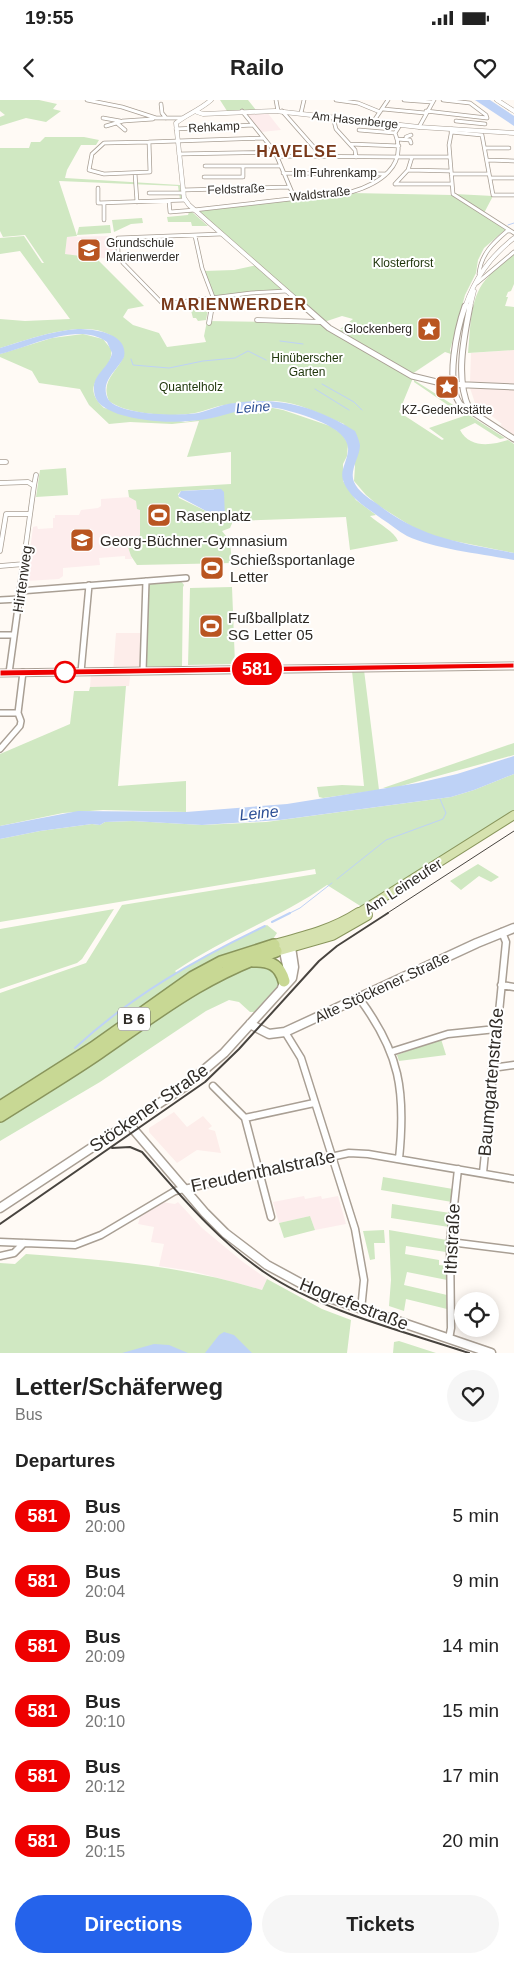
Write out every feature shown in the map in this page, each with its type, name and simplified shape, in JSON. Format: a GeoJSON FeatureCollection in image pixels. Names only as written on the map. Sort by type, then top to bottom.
{"type":"FeatureCollection","features":[{"type":"Feature","properties":{"kind":"highway","name":"B 6"},"geometry":{"type":"LineString","coordinates":[[0,1116],[99,1053],[192,987],[238,964],[281,947]]}},
{"type":"Feature","properties":{"kind":"highway","name":"B 6"},"geometry":{"type":"LineString","coordinates":[[0,1106],[94,1048],[192,978],[221,962],[281,947]]}},
{"type":"Feature","properties":{"kind":"highway"},"geometry":{"type":"LineString","coordinates":[[238,964],[257,960],[272,963],[280,969],[283,985]]}},
{"type":"Feature","properties":{"kind":"main road"},"geometry":{"type":"LineString","coordinates":[[0,673],[514,666]]}},
{"type":"Feature","properties":{"kind":"main road","name":"Am Leineufer"},"geometry":{"type":"LineString","coordinates":[[281,947],[345,922],[514,815]]}},
{"type":"Feature","properties":{"kind":"main road","name":"Am Leineufer"},"geometry":{"type":"LineString","coordinates":[[281,947],[319,940],[349,927],[514,821]]}},
{"type":"Feature","properties":{"kind":"street"},"geometry":{"type":"LineString","coordinates":[[87,100],[126,108],[139,114],[156,118]]}},
{"type":"Feature","properties":{"kind":"street"},"geometry":{"type":"LineString","coordinates":[[211,100],[197,112],[182,118],[176,123],[183,192],[185,200],[195,210],[334,332],[412,376],[430,382],[514,387]]}},
{"type":"Feature","properties":{"kind":"street"},"geometry":{"type":"LineString","coordinates":[[276,100],[280,111],[319,153],[319,157]]}},
{"type":"Feature","properties":{"kind":"street"},"geometry":{"type":"LineString","coordinates":[[301,114],[304,100]]}},
{"type":"Feature","properties":{"kind":"street"},"geometry":{"type":"LineString","coordinates":[[336,100],[355,101],[380,112]]}},
{"type":"Feature","properties":{"kind":"street"},"geometry":{"type":"LineString","coordinates":[[374,122],[388,100]]}},
{"type":"Feature","properties":{"kind":"street"},"geometry":{"type":"LineString","coordinates":[[404,100],[433,101]]}},
{"type":"Feature","properties":{"kind":"street"},"geometry":{"type":"LineString","coordinates":[[443,100],[470,103],[486,115],[487,118]]}},
{"type":"Feature","properties":{"kind":"street"},"geometry":{"type":"LineString","coordinates":[[497,100],[514,111]]}},
{"type":"Feature","properties":{"kind":"street"},"geometry":{"type":"LineString","coordinates":[[419,127],[433,101]]}},
{"type":"Feature","properties":{"kind":"street"},"geometry":{"type":"LineString","coordinates":[[161,104],[162,113],[166,118]]}},
{"type":"Feature","properties":{"kind":"street"},"geometry":{"type":"LineString","coordinates":[[382,109],[487,118]]}},
{"type":"Feature","properties":{"kind":"street"},"geometry":{"type":"LineString","coordinates":[[242,111],[275,152],[294,197]]}},
{"type":"Feature","properties":{"kind":"street","name":"Am Hasenberge"},"geometry":{"type":"LineString","coordinates":[[197,112],[280,111],[419,127],[514,133]]}},
{"type":"Feature","properties":{"kind":"street"},"geometry":{"type":"LineString","coordinates":[[133,120],[139,114]]}},
{"type":"Feature","properties":{"kind":"street"},"geometry":{"type":"LineString","coordinates":[[333,117],[336,129],[355,150],[356,157]]}},
{"type":"Feature","properties":{"kind":"street"},"geometry":{"type":"LineString","coordinates":[[103,118],[121,122]]}},
{"type":"Feature","properties":{"kind":"street"},"geometry":{"type":"LineString","coordinates":[[106,126],[133,120],[182,118]]}},
{"type":"Feature","properties":{"kind":"street"},"geometry":{"type":"LineString","coordinates":[[483,128],[487,118]]}},
{"type":"Feature","properties":{"kind":"street"},"geometry":{"type":"LineString","coordinates":[[121,122],[118,124],[125,130]]}},
{"type":"Feature","properties":{"kind":"street"},"geometry":{"type":"LineString","coordinates":[[456,122],[485,124]]}},
{"type":"Feature","properties":{"kind":"street"},"geometry":{"type":"LineString","coordinates":[[398,157],[399,146],[396,133],[400,124]]}},
{"type":"Feature","properties":{"kind":"street","name":"Rehkamp"},"geometry":{"type":"LineString","coordinates":[[176,129],[253,125]]}},
{"type":"Feature","properties":{"kind":"street"},"geometry":{"type":"LineString","coordinates":[[359,130],[396,133]]}},
{"type":"Feature","properties":{"kind":"street"},"geometry":{"type":"LineString","coordinates":[[512,232],[454,194],[449,142],[452,130],[482,134],[493,195],[514,195]]}},
{"type":"Feature","properties":{"kind":"street"},"geometry":{"type":"LineString","coordinates":[[406,139],[406,137],[412,135]]}},
{"type":"Feature","properties":{"kind":"street"},"geometry":{"type":"LineString","coordinates":[[149,141],[150,172],[98,173],[89,170],[88,165],[92,154],[102,143],[149,141],[178,140],[263,138]]}},
{"type":"Feature","properties":{"kind":"street"},"geometry":{"type":"LineString","coordinates":[[397,139],[410,140],[411,143]]}},
{"type":"Feature","properties":{"kind":"street"},"geometry":{"type":"LineString","coordinates":[[350,144],[399,146]]}},
{"type":"Feature","properties":{"kind":"street"},"geometry":{"type":"LineString","coordinates":[[485,148],[509,148]]}},
{"type":"Feature","properties":{"kind":"street"},"geometry":{"type":"LineString","coordinates":[[179,154],[275,152]]}},
{"type":"Feature","properties":{"kind":"street"},"geometry":{"type":"LineString","coordinates":[[277,156],[450,157]]}},
{"type":"Feature","properties":{"kind":"street","name":"Waldstraße"},"geometry":{"type":"LineString","coordinates":[[170,201],[170,212],[358,190],[367,187],[386,174],[398,157]]}},
{"type":"Feature","properties":{"kind":"street"},"geometry":{"type":"LineString","coordinates":[[412,157],[408,170],[395,184],[452,184]]}},
{"type":"Feature","properties":{"kind":"street"},"geometry":{"type":"LineString","coordinates":[[487,160],[514,161]]}},
{"type":"Feature","properties":{"kind":"street"},"geometry":{"type":"LineString","coordinates":[[205,166],[280,166]]}},
{"type":"Feature","properties":{"kind":"street"},"geometry":{"type":"LineString","coordinates":[[204,177],[243,177],[243,166]]}},
{"type":"Feature","properties":{"kind":"street"},"geometry":{"type":"LineString","coordinates":[[408,170],[514,178]]}},
{"type":"Feature","properties":{"kind":"street"},"geometry":{"type":"LineString","coordinates":[[136,173],[137,202]]}},
{"type":"Feature","properties":{"kind":"street","name":"Im Fuhrenkamp"},"geometry":{"type":"LineString","coordinates":[[283,173],[386,174]]}},
{"type":"Feature","properties":{"kind":"street","name":"Feldstraße"},"geometry":{"type":"LineString","coordinates":[[149,193],[289,187]]}},
{"type":"Feature","properties":{"kind":"street"},"geometry":{"type":"LineString","coordinates":[[98,188],[98,203],[185,200]]}},
{"type":"Feature","properties":{"kind":"street"},"geometry":{"type":"LineString","coordinates":[[104,203],[104,220]]}},
{"type":"Feature","properties":{"kind":"street"},"geometry":{"type":"LineString","coordinates":[[479,274],[481,261],[490,247],[507,231],[512,232]]}},
{"type":"Feature","properties":{"kind":"street"},"geometry":{"type":"LineString","coordinates":[[221,234],[118,238],[118,252],[123,263],[161,303],[165,304],[213,297],[287,291]]}},
{"type":"Feature","properties":{"kind":"street"},"geometry":{"type":"LineString","coordinates":[[195,236],[202,268],[213,297],[209,323]]}},
{"type":"Feature","properties":{"kind":"street"},"geometry":{"type":"LineString","coordinates":[[514,240],[496,252],[479,274],[470,291],[462,313],[455,353],[453,384],[457,401],[514,439]]}},
{"type":"Feature","properties":{"kind":"street"},"geometry":{"type":"LineString","coordinates":[[480,417],[466,405],[464,400],[463,354],[469,313],[477,283],[492,260],[514,240]]}},
{"type":"Feature","properties":{"kind":"street"},"geometry":{"type":"LineString","coordinates":[[477,283],[514,252]]}},
{"type":"Feature","properties":{"kind":"street"},"geometry":{"type":"LineString","coordinates":[[481,261],[481,263],[486,264]]}},
{"type":"Feature","properties":{"kind":"street"},"geometry":{"type":"LineString","coordinates":[[257,320],[321,322]]}},
{"type":"Feature","properties":{"kind":"street"},"geometry":{"type":"LineString","coordinates":[[0,462],[6,462]]}},
{"type":"Feature","properties":{"kind":"street","name":"Hirtenweg"},"geometry":{"type":"LineString","coordinates":[[9,673],[36,475]]}},
{"type":"Feature","properties":{"kind":"street"},"geometry":{"type":"LineString","coordinates":[[0,484],[25,482],[31,483],[34,486]]}},
{"type":"Feature","properties":{"kind":"street"},"geometry":{"type":"LineString","coordinates":[[0,551],[6,514],[30,514]]}},
{"type":"Feature","properties":{"kind":"street"},"geometry":{"type":"LineString","coordinates":[[0,566],[24,564]]}},
{"type":"Feature","properties":{"kind":"street"},"geometry":{"type":"LineString","coordinates":[[20,591],[186,578]]}},
{"type":"Feature","properties":{"kind":"street"},"geometry":{"type":"LineString","coordinates":[[143,671],[146,581]]}},
{"type":"Feature","properties":{"kind":"street"},"geometry":{"type":"LineString","coordinates":[[81,672],[89,585]]}},
{"type":"Feature","properties":{"kind":"street"},"geometry":{"type":"LineString","coordinates":[[0,600],[19,599]]}},
{"type":"Feature","properties":{"kind":"street"},"geometry":{"type":"LineString","coordinates":[[0,635],[14,634]]}},
{"type":"Feature","properties":{"kind":"street"},"geometry":{"type":"LineString","coordinates":[[0,749],[20,726],[21,721],[18,713],[24,672]]}},
{"type":"Feature","properties":{"kind":"street"},"geometry":{"type":"LineString","coordinates":[[0,713],[18,713]]}},
{"type":"Feature","properties":{"kind":"street","name":"Alte Stöckener Straße"},"geometry":{"type":"LineString","coordinates":[[250,1024],[269,1034],[285,1032],[514,928]]}},
{"type":"Feature","properties":{"kind":"street","name":"Baumgartenstraße"},"geometry":{"type":"LineString","coordinates":[[483,1173],[506,942],[502,932]]}},
{"type":"Feature","properties":{"kind":"street","name":"Stöckener Straße"},"geometry":{"type":"LineString","coordinates":[[0,1208],[184,1087],[211,1066],[283,985],[288,982],[293,974],[294,967],[281,947]]}},
{"type":"Feature","properties":{"kind":"street"},"geometry":{"type":"LineString","coordinates":[[501,985],[514,987]]}},
{"type":"Feature","properties":{"kind":"street"},"geometry":{"type":"LineString","coordinates":[[359,998],[376,1018],[392,1052],[403,1096],[404,1120],[399,1159]]}},
{"type":"Feature","properties":{"kind":"street"},"geometry":{"type":"LineString","coordinates":[[392,1052],[448,1034],[496,1029]]}},
{"type":"Feature","properties":{"kind":"street"},"geometry":{"type":"LineString","coordinates":[[285,1032],[301,1058],[361,1252],[364,1284],[364,1300],[361,1310]]}},
{"type":"Feature","properties":{"kind":"street"},"geometry":{"type":"LineString","coordinates":[[492,1068],[514,1065]]}},
{"type":"Feature","properties":{"kind":"street"},"geometry":{"type":"LineString","coordinates":[[213,1086],[244,1118],[271,1217]]}},
{"type":"Feature","properties":{"kind":"street"},"geometry":{"type":"LineString","coordinates":[[244,1118],[314,1103]]}},
{"type":"Feature","properties":{"kind":"street","name":"Hogrefestraße"},"geometry":{"type":"LineString","coordinates":[[128,1123],[182,1188],[225,1233],[267,1265],[306,1288],[361,1310],[491,1353]]}},
{"type":"Feature","properties":{"kind":"street","name":"Freudenthalstraße"},"geometry":{"type":"LineString","coordinates":[[0,1242],[62,1246],[87,1241],[101,1236],[182,1188],[358,1153],[514,1179]]}},
{"type":"Feature","properties":{"kind":"street","name":"Ithstraße"},"geometry":{"type":"LineString","coordinates":[[449,1339],[451,1328],[450,1242],[458,1169]]}},
{"type":"Feature","properties":{"kind":"street"},"geometry":{"type":"LineString","coordinates":[[450,1242],[514,1250]]}},
{"type":"Feature","properties":{"kind":"street"},"geometry":{"type":"LineString","coordinates":[[0,1256],[11,1255],[23,1246],[24,1243]]}},
{"type":"Feature","properties":{"kind":"shaded area"},"geometry":{"type":"Polygon","coordinates":[[[266,111],[281,130],[261,132],[245,113],[266,111]]]}},
{"type":"Feature","properties":{"kind":"shaded area","name":"Grundschule Marienwerder"},"geometry":{"type":"Polygon","coordinates":[[[67,237],[113,237],[113,242],[115,242],[113,254],[116,254],[116,257],[93,259],[65,254],[67,237]]]}},
{"type":"Feature","properties":{"kind":"shaded area"},"geometry":{"type":"Polygon","coordinates":[[[514,350],[514,384],[470,382],[471,353],[514,350]]]}},
{"type":"Feature","properties":{"kind":"shaded area"},"geometry":{"type":"Polygon","coordinates":[[[470,388],[514,390],[514,435],[475,403],[470,388]]]}},
{"type":"Feature","properties":{"kind":"shaded area","name":"Georg-Büchner-Gymnasium"},"geometry":{"type":"Polygon","coordinates":[[[130,497],[136,501],[138,509],[140,509],[140,535],[128,547],[132,559],[125,559],[125,556],[99,558],[100,565],[63,568],[63,576],[59,579],[26,581],[33,527],[37,526],[38,529],[53,528],[53,518],[55,518],[55,515],[79,515],[81,510],[101,506],[101,499],[130,497]]]}},
{"type":"Feature","properties":{"kind":"shaded area"},"geometry":{"type":"Polygon","coordinates":[[[116,633],[142,633],[140,668],[131,669],[129,686],[90,687],[91,674],[113,673],[116,633]]]}},
{"type":"Feature","properties":{"kind":"shaded area"},"geometry":{"type":"Polygon","coordinates":[[[174,1112],[187,1127],[203,1116],[212,1126],[208,1129],[215,1131],[221,1153],[197,1150],[177,1163],[149,1132],[149,1128],[174,1112]]]}},
{"type":"Feature","properties":{"kind":"shaded area"},"geometry":{"type":"Polygon","coordinates":[[[304,1196],[305,1199],[321,1196],[322,1199],[338,1196],[346,1224],[315,1230],[310,1216],[279,1223],[273,1202],[304,1196]]]}},
{"type":"Feature","properties":{"kind":"shaded area"},"geometry":{"type":"Polygon","coordinates":[[[162,1202],[175,1204],[178,1202],[202,1228],[267,1279],[262,1290],[192,1271],[159,1266],[164,1244],[151,1242],[154,1227],[138,1224],[140,1217],[162,1202]]]}},
{"type":"Feature","properties":{"kind":"green space"},"geometry":{"type":"Polygon","coordinates":[[[0,100],[39,100],[57,104],[53,109],[61,111],[46,122],[26,118],[0,126],[0,117],[5,115],[0,111],[0,100]]]}},
{"type":"Feature","properties":{"kind":"green space"},"geometry":{"type":"Polygon","coordinates":[[[220,100],[248,100],[256,110],[227,111],[220,100]]]}},
{"type":"Feature","properties":{"kind":"green space"},"geometry":{"type":"Polygon","coordinates":[[[45,137],[84,137],[99,140],[96,145],[81,145],[67,170],[65,178],[180,185],[182,199],[180,199],[178,186],[59,181],[77,236],[67,237],[65,254],[96,258],[144,306],[128,309],[123,317],[133,325],[159,333],[167,347],[206,342],[204,336],[207,321],[320,323],[334,334],[413,378],[399,412],[442,440],[444,439],[429,428],[464,416],[414,382],[414,380],[505,438],[500,439],[475,423],[460,430],[469,440],[475,443],[488,444],[508,440],[514,444],[514,553],[439,538],[419,531],[379,506],[354,481],[355,466],[344,424],[310,410],[275,401],[231,404],[178,415],[152,414],[117,406],[109,401],[107,388],[110,377],[124,356],[117,341],[105,332],[89,329],[50,333],[0,348],[0,319],[25,321],[70,319],[20,251],[0,254],[0,238],[24,236],[42,263],[44,263],[25,235],[3,237],[0,231],[0,148],[29,148],[31,142],[40,142],[45,137]]]}},
{"type":"Feature","properties":{"kind":"green space","name":"Klosterforst"},"geometry":{"type":"Polygon","coordinates":[[[352,193],[452,195],[506,229],[484,248],[478,260],[476,273],[465,295],[450,350],[451,354],[445,352],[412,374],[337,330],[371,331],[370,329],[340,329],[353,319],[342,316],[324,322],[287,290],[214,296],[204,271],[234,270],[257,265],[197,210],[352,193]]]}},
{"type":"Feature","properties":{"kind":"green space"},"geometry":{"type":"Polygon","coordinates":[[[455,194],[493,196],[483,215],[455,194]]]}},
{"type":"Feature","properties":{"kind":"green space"},"geometry":{"type":"Polygon","coordinates":[[[189,212],[192,212],[208,226],[192,226],[191,222],[168,222],[167,217],[188,215],[189,212]]]}},
{"type":"Feature","properties":{"kind":"green space"},"geometry":{"type":"Polygon","coordinates":[[[142,218],[143,223],[131,224],[114,232],[112,220],[142,218]]]}},
{"type":"Feature","properties":{"kind":"green space"},"geometry":{"type":"Polygon","coordinates":[[[110,225],[111,233],[77,235],[79,227],[110,225]]]}},
{"type":"Feature","properties":{"kind":"green space"},"geometry":{"type":"Polygon","coordinates":[[[514,253],[514,284],[511,291],[508,292],[505,306],[514,307],[514,350],[468,353],[472,312],[478,292],[489,276],[488,274],[514,253]]]}},
{"type":"Feature","properties":{"kind":"green space"},"geometry":{"type":"Polygon","coordinates":[[[210,300],[206,320],[198,321],[196,318],[193,318],[189,303],[210,300]]]}},
{"type":"Feature","properties":{"kind":"green space"},"geometry":{"type":"Polygon","coordinates":[[[83,334],[103,339],[111,349],[108,365],[98,377],[93,391],[96,399],[104,408],[185,422],[214,417],[236,410],[273,408],[330,426],[342,434],[348,444],[347,456],[343,464],[343,481],[356,500],[376,515],[370,516],[390,531],[398,541],[350,550],[346,517],[233,521],[230,528],[222,531],[230,541],[232,563],[137,565],[128,547],[140,535],[140,510],[137,509],[136,501],[129,497],[128,490],[231,484],[231,452],[187,457],[199,421],[172,424],[130,422],[109,424],[89,405],[80,389],[39,383],[32,371],[0,357],[0,354],[52,338],[83,334]],[[214,489],[181,491],[178,494],[179,498],[210,513],[214,489]]]}},
{"type":"Feature","properties":{"kind":"green space"},"geometry":{"type":"Polygon","coordinates":[[[66,468],[68,495],[36,497],[40,470],[66,468]]]}},
{"type":"Feature","properties":{"kind":"green space"},"geometry":{"type":"Polygon","coordinates":[[[181,581],[184,585],[182,666],[144,667],[147,582],[181,581]]]}},
{"type":"Feature","properties":{"kind":"green space","name":"Fußballplatz SG Letter 05"},"geometry":{"type":"Polygon","coordinates":[[[232,587],[235,664],[188,665],[190,588],[232,587]]]}},
{"type":"Feature","properties":{"kind":"green space"},"geometry":{"type":"Polygon","coordinates":[[[364,670],[379,790],[319,797],[317,787],[364,786],[352,671],[364,670]]]}},
{"type":"Feature","properties":{"kind":"green space"},"geometry":{"type":"Polygon","coordinates":[[[126,686],[118,786],[186,781],[186,812],[103,810],[63,813],[0,826],[0,754],[70,724],[74,691],[89,691],[90,687],[126,686]]]}},
{"type":"Feature","properties":{"kind":"green space"},"geometry":{"type":"Polygon","coordinates":[[[514,743],[514,755],[394,788],[383,788],[514,743]]]}},
{"type":"Feature","properties":{"kind":"green space"},"geometry":{"type":"Polygon","coordinates":[[[514,774],[514,810],[381,895],[362,907],[327,885],[290,908],[212,948],[175,971],[177,973],[207,955],[267,925],[277,933],[271,942],[102,1036],[0,1100],[0,993],[86,963],[122,905],[316,874],[315,869],[0,922],[0,839],[40,831],[92,824],[100,825],[105,822],[133,821],[202,825],[266,822],[451,797],[514,774]]]}},
{"type":"Feature","properties":{"kind":"green space"},"geometry":{"type":"Polygon","coordinates":[[[478,864],[499,877],[491,882],[479,876],[461,890],[450,881],[478,864]]]}},
{"type":"Feature","properties":{"kind":"green space"},"geometry":{"type":"Polygon","coordinates":[[[114,909],[82,959],[77,963],[0,989],[0,929],[114,909]]]}},
{"type":"Feature","properties":{"kind":"green space"},"geometry":{"type":"Polygon","coordinates":[[[252,964],[273,966],[280,984],[254,1012],[250,1012],[239,1002],[229,1000],[206,1011],[100,1082],[0,1141],[0,1123],[51,1092],[207,984],[252,964]]]}},
{"type":"Feature","properties":{"kind":"green space"},"geometry":{"type":"Polygon","coordinates":[[[441,1039],[446,1055],[399,1061],[397,1055],[441,1039]]]}},
{"type":"Feature","properties":{"kind":"green space"},"geometry":{"type":"Polygon","coordinates":[[[383,1177],[453,1189],[452,1202],[381,1190],[383,1177]]]}},
{"type":"Feature","properties":{"kind":"green space"},"geometry":{"type":"Polygon","coordinates":[[[392,1204],[450,1213],[449,1227],[391,1218],[392,1204]]]}},
{"type":"Feature","properties":{"kind":"green space"},"geometry":{"type":"Polygon","coordinates":[[[310,1216],[315,1230],[284,1238],[279,1223],[310,1216]]]}},
{"type":"Feature","properties":{"kind":"green space"},"geometry":{"type":"Polygon","coordinates":[[[384,1230],[385,1243],[374,1243],[375,1259],[370,1260],[363,1231],[384,1230]]]}},
{"type":"Feature","properties":{"kind":"green space"},"geometry":{"type":"Polygon","coordinates":[[[389,1230],[447,1240],[446,1252],[406,1246],[405,1254],[439,1260],[439,1265],[447,1266],[447,1280],[407,1272],[404,1285],[447,1295],[447,1309],[406,1299],[404,1311],[389,1306],[391,1280],[389,1230]]]}},
{"type":"Feature","properties":{"kind":"green space"},"geometry":{"type":"Polygon","coordinates":[[[26,1254],[145,1265],[204,1275],[262,1290],[267,1279],[322,1309],[351,1320],[347,1353],[0,1353],[0,1263],[15,1264],[26,1254]]]}},
{"type":"Feature","properties":{"kind":"green space"},"geometry":{"type":"Polygon","coordinates":[[[399,1341],[436,1353],[393,1353],[394,1342],[399,1341]]]}},
{"type":"Feature","properties":{"kind":"water"},"geometry":{"type":"Polygon","coordinates":[[[475,100],[490,100],[514,116],[514,126],[475,100]]]}},
{"type":"Feature","properties":{"kind":"water","name":"Leine"},"geometry":{"type":"Polygon","coordinates":[[[78,329],[109,334],[121,342],[124,349],[124,357],[106,386],[107,397],[112,403],[135,411],[178,414],[198,413],[230,404],[267,401],[297,405],[318,412],[355,431],[360,445],[353,477],[356,485],[367,497],[392,515],[425,532],[459,542],[514,553],[514,560],[459,551],[418,541],[397,530],[351,494],[344,484],[342,474],[348,451],[347,443],[333,428],[312,418],[273,407],[246,409],[212,418],[177,422],[153,421],[118,414],[109,410],[96,399],[94,384],[98,375],[108,363],[112,353],[107,342],[95,336],[82,334],[68,335],[0,354],[0,348],[48,334],[78,329]]]}},
{"type":"Feature","properties":{"kind":"water"},"geometry":{"type":"Polygon","coordinates":[[[221,489],[224,492],[225,518],[223,520],[178,496],[181,491],[221,489]]]}},
{"type":"Feature","properties":{"kind":"water","name":"Leine"},"geometry":{"type":"Polygon","coordinates":[[[514,756],[514,774],[451,797],[280,820],[202,825],[132,821],[105,822],[100,825],[92,824],[40,831],[0,839],[0,826],[78,811],[186,812],[287,804],[418,783],[457,774],[514,756]]]}},
{"type":"Feature","properties":{"kind":"water"},"geometry":{"type":"Polygon","coordinates":[[[224,1332],[234,1335],[252,1353],[205,1353],[219,1335],[224,1332]]]}},
{"type":"Feature","properties":{"kind":"water"},"geometry":{"type":"Polygon","coordinates":[[[154,1344],[169,1345],[188,1353],[122,1353],[154,1344]]]}},
{"type":"Feature","properties":{"kind":"waterway"},"geometry":{"type":"LineString","coordinates":[[508,225],[514,223]]}},
{"type":"Feature","properties":{"kind":"waterway"},"geometry":{"type":"LineString","coordinates":[[280,341],[303,344]]}},
{"type":"Feature","properties":{"kind":"waterway"},"geometry":{"type":"LineString","coordinates":[[131,359],[133,365],[169,368],[203,361],[235,358],[248,351],[266,360]]}},
{"type":"Feature","properties":{"kind":"waterway"},"geometry":{"type":"LineString","coordinates":[[322,384],[354,402],[362,410]]}},
{"type":"Feature","properties":{"kind":"waterway"},"geometry":{"type":"LineString","coordinates":[[315,389],[349,410]]}},
{"type":"Feature","properties":{"kind":"waterway"},"geometry":{"type":"LineString","coordinates":[[337,879],[386,840],[443,819],[446,813],[440,799]]}},
{"type":"Feature","properties":{"kind":"waterway"},"geometry":{"type":"LineString","coordinates":[[272,922],[300,908],[332,883]]}},
{"type":"Feature","properties":{"kind":"waterway"},"geometry":{"type":"LineString","coordinates":[[75,1048],[96,1029],[165,980],[189,965],[265,926]]}},
{"type":"Feature","properties":{"kind":"tram line"},"geometry":{"type":"LineString","coordinates":[[386,914],[514,831]]}},
{"type":"Feature","properties":{"kind":"tram line"},"geometry":{"type":"LineString","coordinates":[[0,1224],[205,1082],[239,1049],[319,961],[337,946],[388,913]]}},
{"type":"Feature","properties":{"kind":"tram line"},"geometry":{"type":"LineString","coordinates":[[112,1148],[130,1147],[142,1152],[214,1231],[264,1272],[286,1286],[363,1319],[469,1353]]}},
{"type":"Feature","properties":{"kind":"bus line","name":"581"},"geometry":{"type":"LineString","coordinates":[[0,673],[514,666]]}},
{"type":"Feature","properties":{"kind":"place","name":"Grundschule Marienwerder"},"geometry":{"type":"Point","coordinates":[89,250]}},
{"type":"Feature","properties":{"kind":"place","name":"Glockenberg"},"geometry":{"type":"Point","coordinates":[429,329]}},
{"type":"Feature","properties":{"kind":"place","name":"KZ-Gedenkstätte"},"geometry":{"type":"Point","coordinates":[447,387]}},
{"type":"Feature","properties":{"kind":"place","name":"Rasenplatz"},"geometry":{"type":"Point","coordinates":[159,515]}},
{"type":"Feature","properties":{"kind":"place","name":"Georg-Büchner-Gymnasium"},"geometry":{"type":"Point","coordinates":[82,540]}},
{"type":"Feature","properties":{"kind":"place","name":"Schießsportanlage Letter"},"geometry":{"type":"Point","coordinates":[212,568]}},
{"type":"Feature","properties":{"kind":"place","name":"Fußballplatz SG Letter 05"},"geometry":{"type":"Point","coordinates":[211,626]}},
{"type":"Feature","properties":{"kind":"district","name":"HAVELSE"},"geometry":{"type":"Point","coordinates":[297,151]}},
{"type":"Feature","properties":{"kind":"district","name":"MARIENWERDER"},"geometry":{"type":"Point","coordinates":[234,304]}},
{"type":"Feature","properties":{"kind":"park label","name":"Hinüberscher Garten"},"geometry":{"type":"Point","coordinates":[307,365]}},
{"type":"Feature","properties":{"kind":"park label","name":"Quantelholz"},"geometry":{"type":"Point","coordinates":[191,387]}}]}
